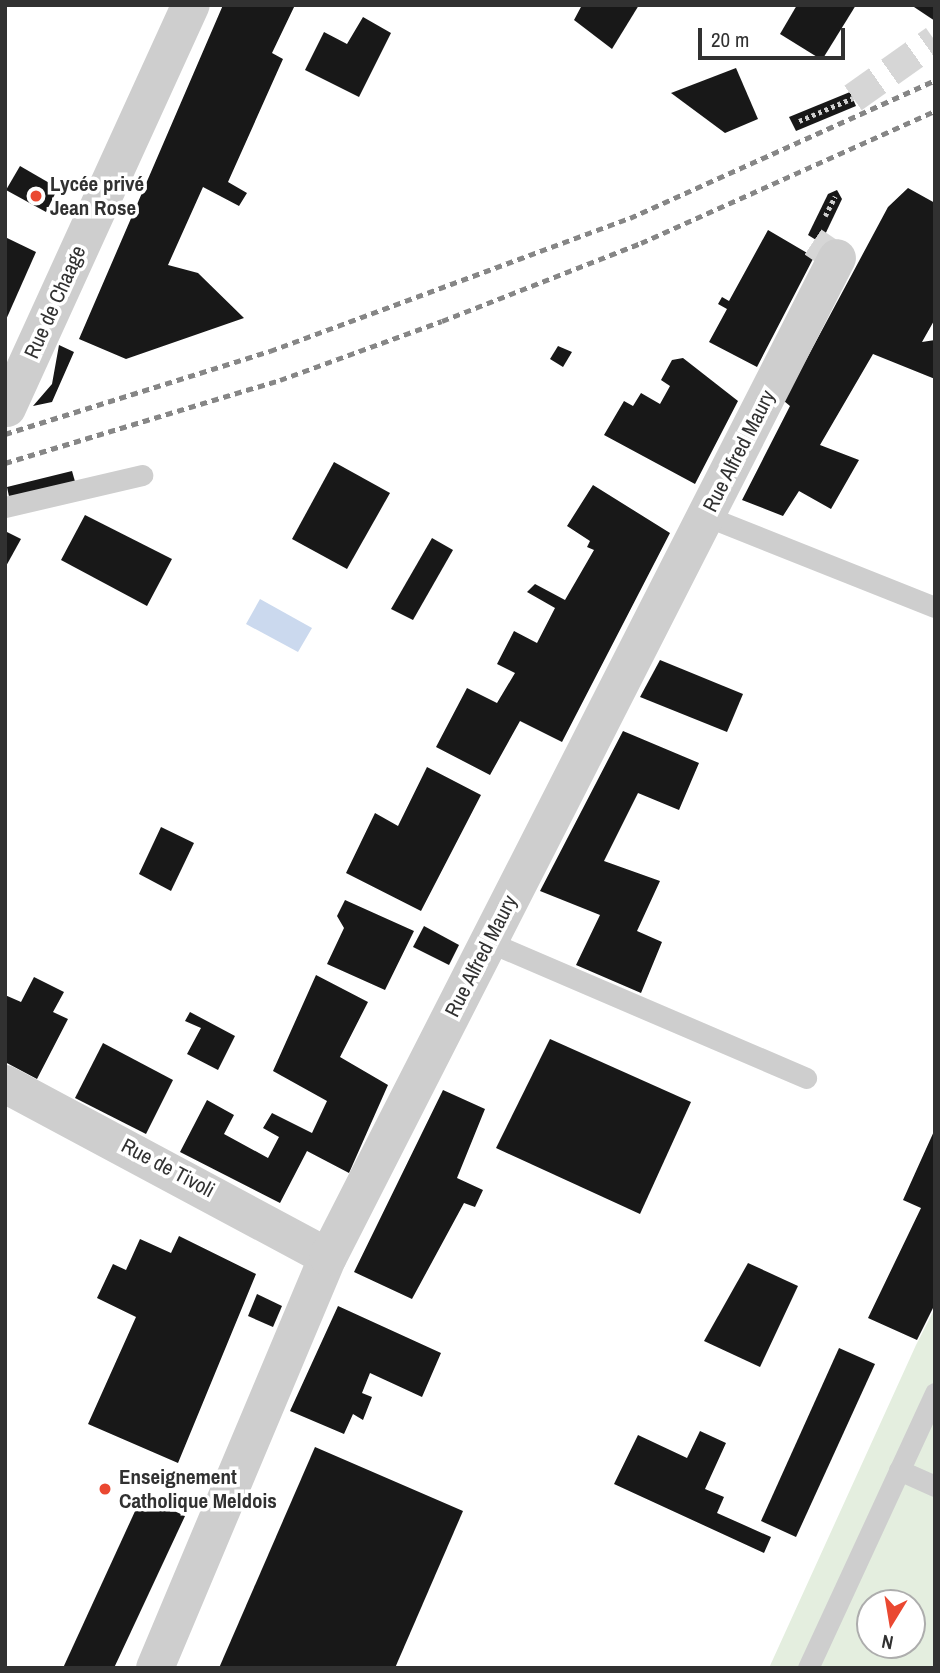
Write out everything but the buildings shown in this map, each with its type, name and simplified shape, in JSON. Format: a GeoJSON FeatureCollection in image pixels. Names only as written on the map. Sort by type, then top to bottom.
{"type":"FeatureCollection","features":[{"type":"Feature","properties":{"kind":"street","name":"Rue de Chaage"},"geometry":{"type":"LineString","coordinates":[[7,408],[191,5]]}},
{"type":"Feature","properties":{"kind":"street","name":"Rue Alfred Maury"},"geometry":{"type":"LineString","coordinates":[[155,1668],[328,1257],[837,258]]}},
{"type":"Feature","properties":{"kind":"street","name":"Rue de Tivoli"},"geometry":{"type":"LineString","coordinates":[[5,1084],[328,1257]]}},
{"type":"Feature","properties":{"kind":"lane"},"geometry":{"type":"LineString","coordinates":[[5,507],[142,475]]}},
{"type":"Feature","properties":{"kind":"lane"},"geometry":{"type":"LineString","coordinates":[[706,516],[935,607]]}},
{"type":"Feature","properties":{"kind":"lane"},"geometry":{"type":"LineString","coordinates":[[489,942],[806,1078]]}},
{"type":"Feature","properties":{"kind":"lane"},"geometry":{"type":"LineString","coordinates":[[808,1668],[935,1394]]}},
{"type":"Feature","properties":{"kind":"lane"},"geometry":{"type":"LineString","coordinates":[[900,1470],[935,1486]]}},
{"type":"Feature","properties":{"kind":"path"},"geometry":{"type":"LineString","coordinates":[[799,121],[853,98]]}},
{"type":"Feature","properties":{"kind":"green space"},"geometry":{"type":"Polygon","coordinates":[[[935,1308],[935,1668],[769,1668],[916,1345],[935,1308]]]}},
{"type":"Feature","properties":{"kind":"water"},"geometry":{"type":"Polygon","coordinates":[[[260,599],[312,628],[298,652],[246,624],[260,599]]]}},
{"type":"Feature","properties":{"kind":"tunnel"},"geometry":{"type":"LineString","coordinates":[[853,98],[935,40]]}},
{"type":"Feature","properties":{"kind":"tunnel"},"geometry":{"type":"LineString","coordinates":[[813,242],[837,258]]}},
{"type":"Feature","properties":{"kind":"railway"},"geometry":{"type":"LineString","coordinates":[[5,434],[270,351],[630,218],[935,80]]}},
{"type":"Feature","properties":{"kind":"railway"},"geometry":{"type":"LineString","coordinates":[[5,463],[280,380],[442,321],[641,243],[935,111]]}},
{"type":"Feature","properties":{"kind":"place","name":"Lycée privé Jean Rose"},"geometry":{"type":"Point","coordinates":[36,196]}},
{"type":"Feature","properties":{"kind":"place","name":"Enseignement Catholique Meldois"},"geometry":{"type":"Point","coordinates":[105,1489]}}]}
